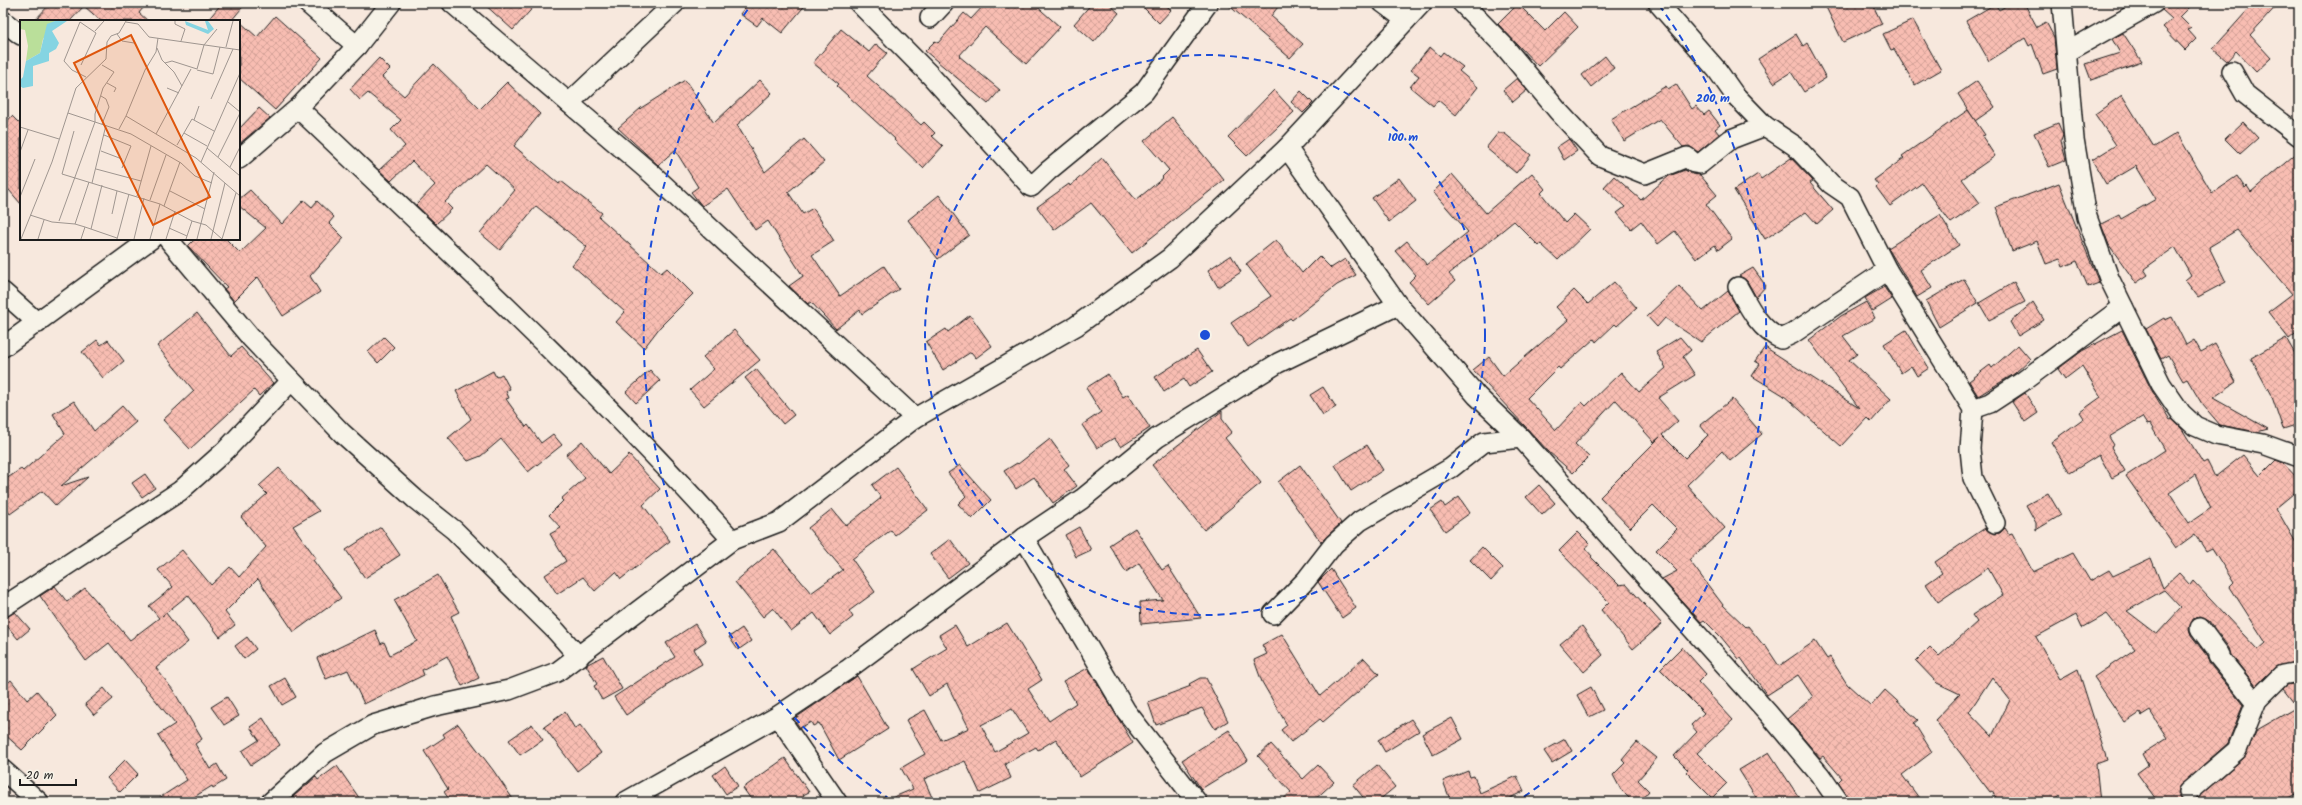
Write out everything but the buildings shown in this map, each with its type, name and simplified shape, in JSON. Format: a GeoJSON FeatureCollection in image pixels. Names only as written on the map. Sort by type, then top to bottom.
{"type":"FeatureCollection","features":[{"type":"Feature","properties":{"kind":"street"},"geometry":{"type":"LineString","coordinates":[[307,3],[357,46]]}},
{"type":"Feature","properties":{"kind":"street"},"geometry":{"type":"LineString","coordinates":[[240,158],[298,108],[357,46],[391,3]]}},
{"type":"Feature","properties":{"kind":"street"},"geometry":{"type":"LineString","coordinates":[[452,3],[652,174],[915,418]]}},
{"type":"Feature","properties":{"kind":"street"},"geometry":{"type":"LineString","coordinates":[[569,103],[675,3]]}},
{"type":"Feature","properties":{"kind":"street"},"geometry":{"type":"LineString","coordinates":[[859,3],[930,75],[1031,187],[1048,171],[1144,92],[1208,3]]}},
{"type":"Feature","properties":{"kind":"street"},"geometry":{"type":"LineString","coordinates":[[930,18],[944,3]]}},
{"type":"Feature","properties":{"kind":"street"},"geometry":{"type":"LineString","coordinates":[[1383,3],[1406,20]]}},
{"type":"Feature","properties":{"kind":"street"},"geometry":{"type":"LineString","coordinates":[[271,802],[325,753],[373,725],[435,706],[509,690],[557,672],[579,657],[732,540],[779,522],[915,418],[1076,326],[1170,258],[1288,148],[1422,3]]}},
{"type":"Feature","properties":{"kind":"street"},"geometry":{"type":"LineString","coordinates":[[1462,3],[1504,46],[1558,111],[1600,156],[1645,174],[1687,157],[1694,163],[1700,164],[1731,139],[1765,126]]}},
{"type":"Feature","properties":{"kind":"street"},"geometry":{"type":"LineString","coordinates":[[1658,3],[1717,70],[1734,94],[1765,126],[1795,146],[1831,184],[1850,197],[1887,270],[1973,409],[1970,449],[1973,478],[1995,523]]}},
{"type":"Feature","properties":{"kind":"street"},"geometry":{"type":"LineString","coordinates":[[2062,3],[2074,139],[2087,217],[2100,255],[2123,307],[2161,384],[2181,413],[2195,426],[2216,435],[2263,444],[2299,457]]}},
{"type":"Feature","properties":{"kind":"street"},"geometry":{"type":"LineString","coordinates":[[2067,52],[2154,3]]}},
{"type":"Feature","properties":{"kind":"street"},"geometry":{"type":"LineString","coordinates":[[3,20],[20,34]]}},
{"type":"Feature","properties":{"kind":"street"},"geometry":{"type":"LineString","coordinates":[[2232,71],[2245,94],[2299,136]]}},
{"type":"Feature","properties":{"kind":"street"},"geometry":{"type":"LineString","coordinates":[[298,108],[531,330],[669,470],[732,540]]}},
{"type":"Feature","properties":{"kind":"street"},"geometry":{"type":"LineString","coordinates":[[1288,148],[1398,305],[1477,396],[1521,438],[1768,713],[1820,775],[1839,802]]}},
{"type":"Feature","properties":{"kind":"street"},"geometry":{"type":"LineString","coordinates":[[3,348],[150,240]]}},
{"type":"Feature","properties":{"kind":"street"},"geometry":{"type":"LineString","coordinates":[[169,240],[223,306],[291,381],[342,433],[415,499],[454,530],[556,630],[579,657]]}},
{"type":"Feature","properties":{"kind":"street"},"geometry":{"type":"LineString","coordinates":[[1738,287],[1758,322],[1770,334],[1781,338],[1792,334],[1887,270]]}},
{"type":"Feature","properties":{"kind":"street"},"geometry":{"type":"LineString","coordinates":[[3,292],[38,323]]}},
{"type":"Feature","properties":{"kind":"street"},"geometry":{"type":"LineString","coordinates":[[625,802],[778,716],[847,670],[1024,538],[1082,499],[1164,434],[1278,364],[1398,305]]}},
{"type":"Feature","properties":{"kind":"street"},"geometry":{"type":"LineString","coordinates":[[1973,409],[1990,403],[2022,382],[2123,307]]}},
{"type":"Feature","properties":{"kind":"street"},"geometry":{"type":"LineString","coordinates":[[3,607],[180,491],[226,450],[291,381]]}},
{"type":"Feature","properties":{"kind":"street"},"geometry":{"type":"LineString","coordinates":[[1273,614],[1306,580],[1334,544],[1360,521],[1451,468],[1484,442],[1521,438]]}},
{"type":"Feature","properties":{"kind":"street"},"geometry":{"type":"LineString","coordinates":[[1024,538],[1126,711],[1197,802]]}},
{"type":"Feature","properties":{"kind":"street"},"geometry":{"type":"LineString","coordinates":[[2200,628],[2220,655],[2218,656],[2255,702],[2257,700]]}},
{"type":"Feature","properties":{"kind":"street"},"geometry":{"type":"LineString","coordinates":[[2188,792],[2237,750],[2257,700],[2282,675],[2299,672]]}},
{"type":"Feature","properties":{"kind":"street"},"geometry":{"type":"LineString","coordinates":[[778,716],[837,802]]}},
{"type":"Feature","properties":{"kind":"street"},"geometry":{"type":"LineString","coordinates":[[3,770],[39,802]]}}]}
